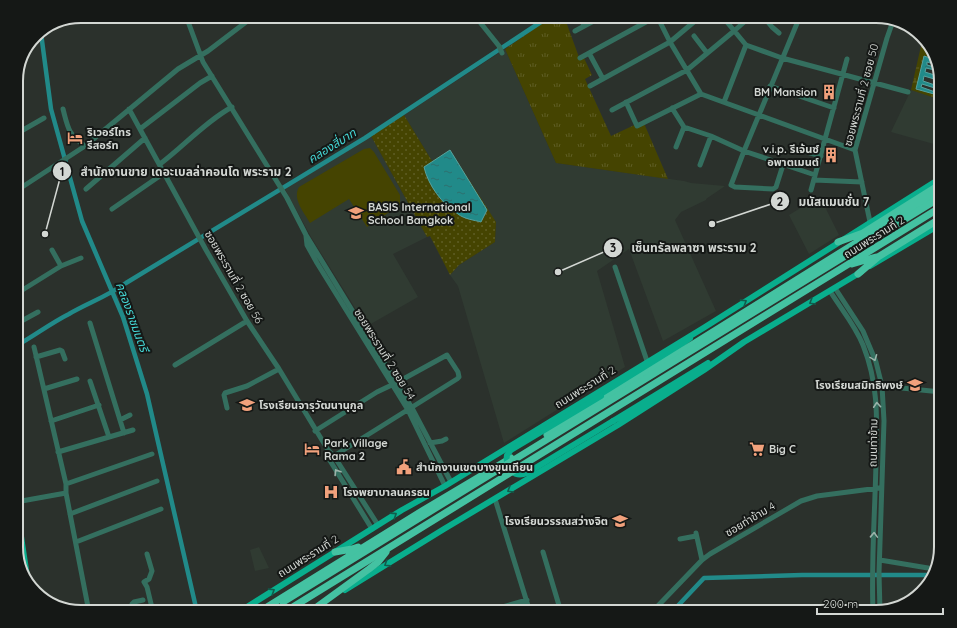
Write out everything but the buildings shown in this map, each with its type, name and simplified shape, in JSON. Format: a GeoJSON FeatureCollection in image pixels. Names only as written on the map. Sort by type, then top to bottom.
{"type":"FeatureCollection","features":[{"type":"Feature","properties":{"kind":"highway"},"geometry":{"type":"LineString","coordinates":[[844,252],[863,233],[934,188]]}},
{"type":"Feature","properties":{"kind":"highway","name":"ถนนพระรามที่ 2"},"geometry":{"type":"LineString","coordinates":[[271,605],[844,252],[934,194]]}},
{"type":"Feature","properties":{"kind":"highway"},"geometry":{"type":"LineString","coordinates":[[283,602],[934,201]]}},
{"type":"Feature","properties":{"kind":"highway"},"geometry":{"type":"LineString","coordinates":[[298,605],[934,212]]}},
{"type":"Feature","properties":{"kind":"highway","name":"ถนนพระรามที่ 2"},"geometry":{"type":"LineString","coordinates":[[298,605],[934,212]]}},
{"type":"Feature","properties":{"kind":"highway"},"geometry":{"type":"LineString","coordinates":[[858,274],[878,257],[934,225]]}},
{"type":"Feature","properties":{"kind":"highway"},"geometry":{"type":"LineString","coordinates":[[838,242],[863,233]]}},
{"type":"Feature","properties":{"kind":"highway"},"geometry":{"type":"LineString","coordinates":[[852,264],[878,257]]}},
{"type":"Feature","properties":{"kind":"highway"},"geometry":{"type":"LineString","coordinates":[[336,552],[352,549],[375,541]]}},
{"type":"Feature","properties":{"kind":"highway"},"geometry":{"type":"LineString","coordinates":[[318,605],[374,565],[386,552]]}},
{"type":"Feature","properties":{"kind":"main road","name":"ถนนพระรามที่ 2"},"geometry":{"type":"LineString","coordinates":[[250,605],[407,507],[448,484],[647,361],[705,327],[934,182]]}},
{"type":"Feature","properties":{"kind":"main road","name":"ถนนพระรามที่ 2"},"geometry":{"type":"LineString","coordinates":[[319,605],[660,399],[704,370],[732,349],[858,274],[934,225]]}},
{"type":"Feature","properties":{"kind":"main road"},"geometry":{"type":"LineString","coordinates":[[705,327],[680,346],[511,450],[507,455],[508,465],[515,474],[527,474],[732,349]]}},
{"type":"Feature","properties":{"kind":"street","name":"ซอยพระรามที่ 2 ซอย 54"},"geometry":{"type":"LineString","coordinates":[[189,23],[203,62],[287,198],[306,236],[307,245],[343,300],[430,443],[448,484]]}},
{"type":"Feature","properties":{"kind":"street"},"geometry":{"type":"LineString","coordinates":[[23,187],[85,146],[178,69],[201,55],[244,23]]}},
{"type":"Feature","properties":{"kind":"street"},"geometry":{"type":"LineString","coordinates":[[480,23],[502,53]]}},
{"type":"Feature","properties":{"kind":"street"},"geometry":{"type":"LineString","coordinates":[[575,31],[588,23]]}},
{"type":"Feature","properties":{"kind":"street"},"geometry":{"type":"LineString","coordinates":[[580,58],[644,23]]}},
{"type":"Feature","properties":{"kind":"street"},"geometry":{"type":"LineString","coordinates":[[660,23],[701,94],[855,150]]}},
{"type":"Feature","properties":{"kind":"street"},"geometry":{"type":"LineString","coordinates":[[590,86],[670,42],[693,23]]}},
{"type":"Feature","properties":{"kind":"street"},"geometry":{"type":"LineString","coordinates":[[728,23],[746,45],[782,58],[908,92]]}},
{"type":"Feature","properties":{"kind":"street"},"geometry":{"type":"LineString","coordinates":[[612,110],[687,70],[743,23]]}},
{"type":"Feature","properties":{"kind":"street"},"geometry":{"type":"LineString","coordinates":[[768,23],[779,33]]}},
{"type":"Feature","properties":{"kind":"street"},"geometry":{"type":"LineString","coordinates":[[784,165],[774,189],[733,186],[731,183],[797,23]]}},
{"type":"Feature","properties":{"kind":"street","name":"ซอยพระรามที่ 2 ซอย 50"},"geometry":{"type":"LineString","coordinates":[[870,222],[855,150],[892,25]]}},
{"type":"Feature","properties":{"kind":"street"},"geometry":{"type":"LineString","coordinates":[[694,36],[707,53]]}},
{"type":"Feature","properties":{"kind":"street"},"geometry":{"type":"LineString","coordinates":[[724,102],[746,45]]}},
{"type":"Feature","properties":{"kind":"street"},"geometry":{"type":"LineString","coordinates":[[590,53],[603,79]]}},
{"type":"Feature","properties":{"kind":"street"},"geometry":{"type":"LineString","coordinates":[[811,190],[847,58]]}},
{"type":"Feature","properties":{"kind":"street"},"geometry":{"type":"LineString","coordinates":[[140,129],[200,83],[212,76]]}},
{"type":"Feature","properties":{"kind":"street"},"geometry":{"type":"LineString","coordinates":[[770,86],[834,108]]}},
{"type":"Feature","properties":{"kind":"street"},"geometry":{"type":"LineString","coordinates":[[626,102],[637,126],[701,94]]}},
{"type":"Feature","properties":{"kind":"street"},"geometry":{"type":"LineString","coordinates":[[160,164],[174,154],[217,116],[232,107]]}},
{"type":"Feature","properties":{"kind":"street"},"geometry":{"type":"LineString","coordinates":[[672,108],[684,127],[712,136],[744,151],[815,178],[862,182]]}},
{"type":"Feature","properties":{"kind":"street"},"geometry":{"type":"LineString","coordinates":[[63,109],[71,135],[85,146]]}},
{"type":"Feature","properties":{"kind":"street","name":"ซอยพระรามที่ 2 ซอย 56"},"geometry":{"type":"LineString","coordinates":[[129,109],[246,321],[279,369],[315,431],[328,450],[372,529]]}},
{"type":"Feature","properties":{"kind":"street"},"geometry":{"type":"LineString","coordinates":[[23,130],[44,118]]}},
{"type":"Feature","properties":{"kind":"street"},"geometry":{"type":"LineString","coordinates":[[676,147],[684,127]]}},
{"type":"Feature","properties":{"kind":"street"},"geometry":{"type":"LineString","coordinates":[[700,165],[712,136]]}},
{"type":"Feature","properties":{"kind":"street"},"geometry":{"type":"LineString","coordinates":[[86,189],[145,138]]}},
{"type":"Feature","properties":{"kind":"street"},"geometry":{"type":"LineString","coordinates":[[807,152],[821,156]]}},
{"type":"Feature","properties":{"kind":"street"},"geometry":{"type":"LineString","coordinates":[[112,209],[164,173]]}},
{"type":"Feature","properties":{"kind":"street"},"geometry":{"type":"LineString","coordinates":[[52,250],[62,266]]}},
{"type":"Feature","properties":{"kind":"street"},"geometry":{"type":"LineString","coordinates":[[23,290],[62,266],[81,258]]}},
{"type":"Feature","properties":{"kind":"street"},"geometry":{"type":"LineString","coordinates":[[615,267],[647,361]]}},
{"type":"Feature","properties":{"kind":"street","name":"ถนนท่าข้าม"},"geometry":{"type":"LineString","coordinates":[[833,289],[851,317],[863,331],[872,353],[882,386],[884,421],[872,574],[873,605]]}},
{"type":"Feature","properties":{"kind":"street"},"geometry":{"type":"LineString","coordinates":[[23,320],[38,312]]}},
{"type":"Feature","properties":{"kind":"street","name":"ถนนท่าข้าม"},"geometry":{"type":"LineString","coordinates":[[851,317],[863,345],[875,386],[879,488],[880,605]]}},
{"type":"Feature","properties":{"kind":"street"},"geometry":{"type":"LineString","coordinates":[[175,365],[246,321]]}},
{"type":"Feature","properties":{"kind":"street"},"geometry":{"type":"LineString","coordinates":[[90,323],[124,433]]}},
{"type":"Feature","properties":{"kind":"street"},"geometry":{"type":"LineString","coordinates":[[34,347],[66,484],[66,493],[88,605]]}},
{"type":"Feature","properties":{"kind":"street"},"geometry":{"type":"LineString","coordinates":[[36,357],[60,350],[62,351],[65,359]]}},
{"type":"Feature","properties":{"kind":"street"},"geometry":{"type":"LineString","coordinates":[[315,431],[377,392],[447,355],[458,372],[459,377],[332,457]]}},
{"type":"Feature","properties":{"kind":"street"},"geometry":{"type":"LineString","coordinates":[[227,408],[224,395],[225,393],[247,386],[279,369]]}},
{"type":"Feature","properties":{"kind":"street"},"geometry":{"type":"LineString","coordinates":[[44,389],[77,379]]}},
{"type":"Feature","properties":{"kind":"street"},"geometry":{"type":"LineString","coordinates":[[90,381],[109,437]]}},
{"type":"Feature","properties":{"kind":"street"},"geometry":{"type":"LineString","coordinates":[[882,386],[934,391]]}},
{"type":"Feature","properties":{"kind":"street"},"geometry":{"type":"LineString","coordinates":[[51,420],[99,406]]}},
{"type":"Feature","properties":{"kind":"street","name":"ซอยพระรามที่ 2 ซอย 54"},"geometry":{"type":"LineString","coordinates":[[410,409],[448,484]]}},
{"type":"Feature","properties":{"kind":"street"},"geometry":{"type":"LineString","coordinates":[[120,420],[130,415]]}},
{"type":"Feature","properties":{"kind":"street"},"geometry":{"type":"LineString","coordinates":[[58,452],[133,430]]}},
{"type":"Feature","properties":{"kind":"street"},"geometry":{"type":"LineString","coordinates":[[430,443],[446,439]]}},
{"type":"Feature","properties":{"kind":"street"},"geometry":{"type":"LineString","coordinates":[[66,484],[152,454]]}},
{"type":"Feature","properties":{"kind":"street","name":"ซอยพระรามที่ 2 ซอย 56"},"geometry":{"type":"LineString","coordinates":[[332,457],[378,525]]}},
{"type":"Feature","properties":{"kind":"street"},"geometry":{"type":"LineString","coordinates":[[70,514],[157,481]]}},
{"type":"Feature","properties":{"kind":"street","name":"ซอยท่าข้าม 4"},"geometry":{"type":"LineString","coordinates":[[659,605],[702,560],[710,554],[801,500],[817,496],[879,488]]}},
{"type":"Feature","properties":{"kind":"street"},"geometry":{"type":"LineString","coordinates":[[23,502],[66,493]]}},
{"type":"Feature","properties":{"kind":"street"},"geometry":{"type":"LineString","coordinates":[[495,499],[528,605]]}},
{"type":"Feature","properties":{"kind":"street"},"geometry":{"type":"LineString","coordinates":[[76,542],[161,509]]}},
{"type":"Feature","properties":{"kind":"street"},"geometry":{"type":"LineString","coordinates":[[680,539],[696,534],[702,560]]}},
{"type":"Feature","properties":{"kind":"street"},"geometry":{"type":"LineString","coordinates":[[543,552],[559,605]]}},
{"type":"Feature","properties":{"kind":"street"},"geometry":{"type":"LineString","coordinates":[[147,554],[152,575],[149,580],[144,582],[147,587],[151,605]]}},
{"type":"Feature","properties":{"kind":"street"},"geometry":{"type":"LineString","coordinates":[[880,560],[930,567]]}},
{"type":"Feature","properties":{"kind":"street"},"geometry":{"type":"LineString","coordinates":[[133,605],[134,602],[143,600]]}},
{"type":"Feature","properties":{"kind":"street"},"geometry":{"type":"LineString","coordinates":[[510,605],[527,600]]}},
{"type":"Feature","properties":{"kind":"shaded area"},"geometry":{"type":"Polygon","coordinates":[[[505,49],[556,163],[691,183],[725,186],[706,200],[681,212],[675,220],[716,311],[663,341],[629,249],[597,271],[625,367],[504,443],[458,286],[450,275],[459,265],[495,242],[496,222],[487,210],[432,161],[404,115],[505,49]]]}},
{"type":"Feature","properties":{"kind":"shaded area"},"geometry":{"type":"Polygon","coordinates":[[[911,90],[934,98],[934,144],[891,132],[911,90]]]}},
{"type":"Feature","properties":{"kind":"shaded area","name":"BASIS International School Bangkok"},"geometry":{"type":"Polygon","coordinates":[[[371,136],[427,237],[393,254],[418,297],[369,325],[365,324],[311,237],[285,189],[371,136]]]}},
{"type":"Feature","properties":{"kind":"shaded area"},"geometry":{"type":"Polygon","coordinates":[[[812,201],[822,201],[839,235],[809,254],[789,215],[812,201]]]}},
{"type":"Feature","properties":{"kind":"shaded area"},"geometry":{"type":"Polygon","coordinates":[[[259,547],[269,568],[255,571],[250,550],[259,547]]]}},
{"type":"Feature","properties":{"kind":"green space"},"geometry":{"type":"Polygon","coordinates":[[[543,23],[567,23],[580,60],[584,58],[592,75],[585,79],[611,136],[643,121],[668,179],[556,163],[505,49],[543,23]]]}},
{"type":"Feature","properties":{"kind":"green space"},"geometry":{"type":"Polygon","coordinates":[[[921,46],[929,58],[924,56],[917,89],[934,94],[934,98],[911,90],[921,46]]]}},
{"type":"Feature","properties":{"kind":"green space"},"geometry":{"type":"Polygon","coordinates":[[[404,115],[432,161],[450,150],[496,222],[495,242],[459,265],[450,275],[430,236],[427,237],[371,136],[404,115]]]}},
{"type":"Feature","properties":{"kind":"green space"},"geometry":{"type":"Polygon","coordinates":[[[370,148],[374,152],[400,195],[400,205],[367,227],[349,199],[310,223],[298,201],[297,192],[299,187],[364,149],[370,148]]]}},
{"type":"Feature","properties":{"kind":"water"},"geometry":{"type":"Polygon","coordinates":[[[924,56],[929,58],[931,63],[927,62],[927,65],[932,66],[933,70],[926,68],[925,72],[933,75],[934,79],[924,76],[923,81],[934,85],[934,88],[922,84],[921,87],[934,92],[934,94],[916,89],[924,56]]]}},
{"type":"Feature","properties":{"kind":"water"},"geometry":{"type":"Polygon","coordinates":[[[450,150],[487,210],[481,222],[460,216],[452,210],[436,194],[429,181],[424,167],[450,150]]]}},
{"type":"Feature","properties":{"kind":"waterway","name":"คลองสี่บาท"},"geometry":{"type":"LineString","coordinates":[[23,342],[76,310],[112,292],[365,138],[539,23]]}},
{"type":"Feature","properties":{"kind":"waterway","name":"คลองราชมนตรี"},"geometry":{"type":"LineString","coordinates":[[42,38],[51,109],[82,221],[123,317],[147,394],[195,605]]}},
{"type":"Feature","properties":{"kind":"waterway"},"geometry":{"type":"LineString","coordinates":[[679,605],[704,578],[802,575],[927,575]]}},
{"type":"Feature","properties":{"kind":"place","name":"BM Mansion"},"geometry":{"type":"Point","coordinates":[829,92]}},
{"type":"Feature","properties":{"kind":"place","name":"ริเวอร์ไทร รีสอร์ท"},"geometry":{"type":"Point","coordinates":[75,138]}},
{"type":"Feature","properties":{"kind":"place","name":"v.i.p. รีเจ้นซ์ อพาตเมนต์"},"geometry":{"type":"Point","coordinates":[831,155]}},
{"type":"Feature","properties":{"kind":"place","name":"BASIS International School Bangkok"},"geometry":{"type":"Point","coordinates":[356,213]}},
{"type":"Feature","properties":{"kind":"place","name":"มนัสแมนชั่น 7"},"geometry":{"type":"Point","coordinates":[712,224]}},
{"type":"Feature","properties":{"kind":"place","name":"สำนักงานขาย เดอะเบลล่าคอนโด พระราม 2"},"geometry":{"type":"Point","coordinates":[45,234]}},
{"type":"Feature","properties":{"kind":"place","name":"เซ็นทรัลพลาซา พระราม 2"},"geometry":{"type":"Point","coordinates":[558,272]}},
{"type":"Feature","properties":{"kind":"place","name":"โรงเรียนสมิทธิพงษ์"},"geometry":{"type":"Point","coordinates":[915,385]}},
{"type":"Feature","properties":{"kind":"place","name":"โรงเรียนจารุวัฒนานุกูล"},"geometry":{"type":"Point","coordinates":[247,405]}},
{"type":"Feature","properties":{"kind":"place","name":"Park Village Rama 2"},"geometry":{"type":"Point","coordinates":[312,449]}},
{"type":"Feature","properties":{"kind":"place","name":"Big C"},"geometry":{"type":"Point","coordinates":[757,449]}},
{"type":"Feature","properties":{"kind":"place","name":"สำนักงานเขตบางขุนเทียน"},"geometry":{"type":"Point","coordinates":[404,467]}},
{"type":"Feature","properties":{"kind":"place","name":"โรงพยาบาลนครธน"},"geometry":{"type":"Point","coordinates":[331,492]}},
{"type":"Feature","properties":{"kind":"place","name":"โรงเรียนวรรณสว่างจิต"},"geometry":{"type":"Point","coordinates":[620,521]}}]}
